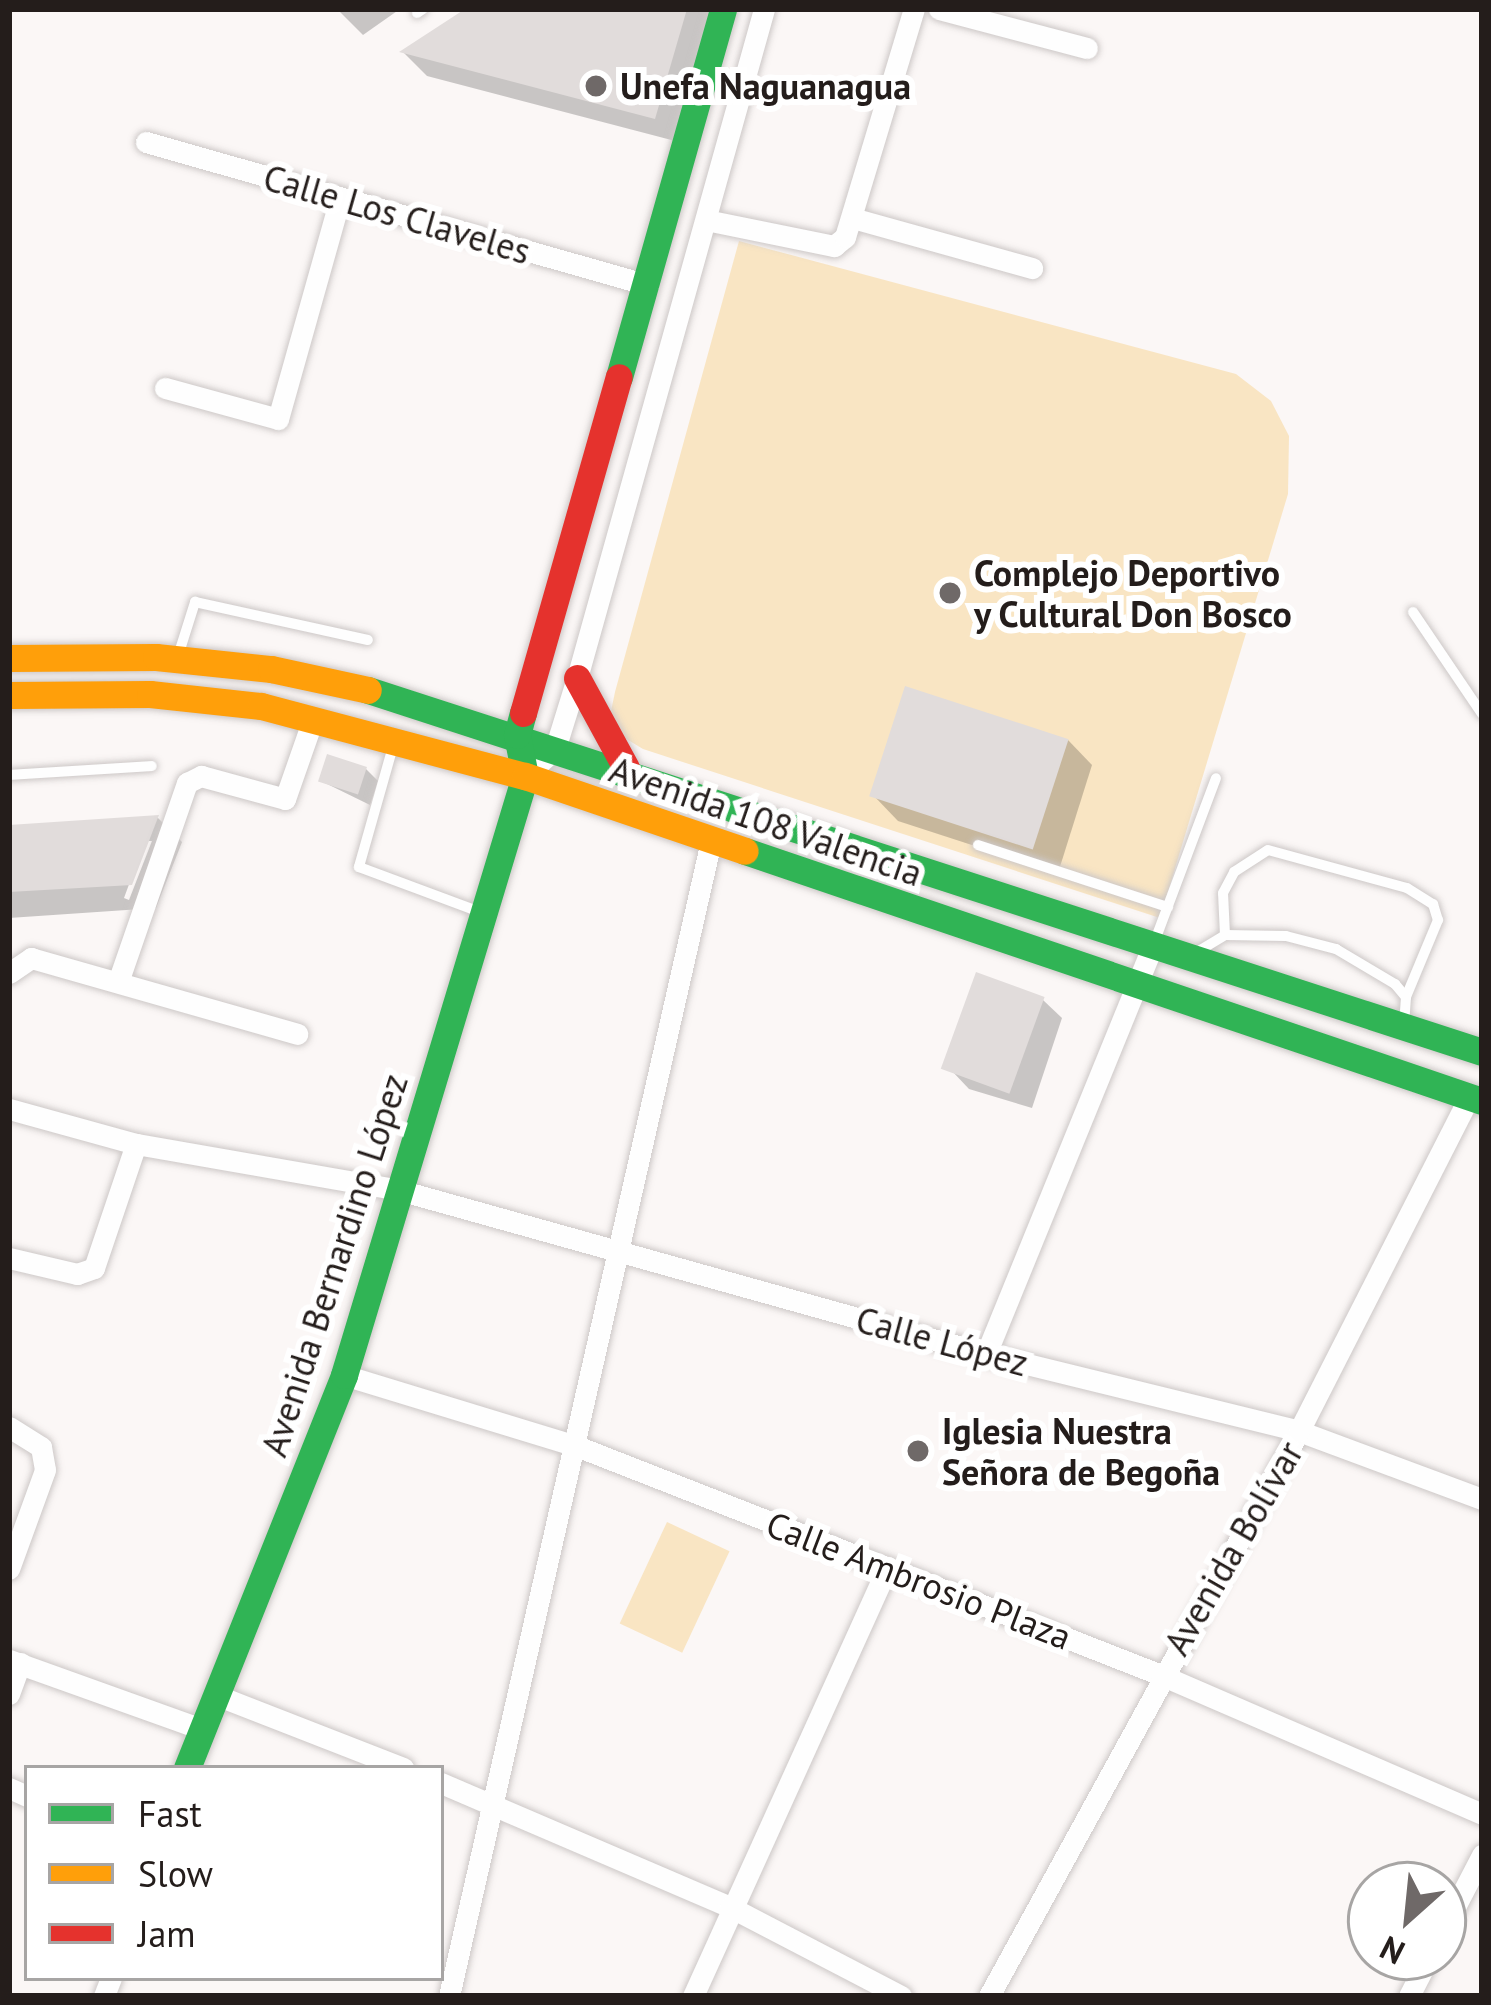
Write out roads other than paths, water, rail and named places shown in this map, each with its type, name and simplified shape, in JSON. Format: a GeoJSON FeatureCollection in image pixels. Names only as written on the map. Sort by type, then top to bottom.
{"type":"FeatureCollection","features":[{"type":"Feature","properties":{"kind":"street"},"geometry":{"type":"LineString","coordinates":[[525,776],[517,735],[723,9]]}},
{"type":"Feature","properties":{"kind":"street"},"geometry":{"type":"LineString","coordinates":[[525,776],[555,749],[578,678],[764,9]]}},
{"type":"Feature","properties":{"kind":"street"},"geometry":{"type":"LineString","coordinates":[[706,220],[834,246],[856,219],[914,9]]}},
{"type":"Feature","properties":{"kind":"street"},"geometry":{"type":"LineString","coordinates":[[939,9],[1087,48]]}},
{"type":"Feature","properties":{"kind":"street","name":"Calle Los Claveles"},"geometry":{"type":"LineString","coordinates":[[146,142],[648,285]]}},
{"type":"Feature","properties":{"kind":"street"},"geometry":{"type":"LineString","coordinates":[[164,388],[278,419],[340,198]]}},
{"type":"Feature","properties":{"kind":"street"},"geometry":{"type":"LineString","coordinates":[[856,219],[1032,268]]}},
{"type":"Feature","properties":{"kind":"street","name":"Avenida 108 Valencia"},"geometry":{"type":"LineString","coordinates":[[9,658],[177,659],[271,669],[406,698],[1482,1052]]}},
{"type":"Feature","properties":{"kind":"street"},"geometry":{"type":"LineString","coordinates":[[578,678],[626,768]]}},
{"type":"Feature","properties":{"kind":"street","name":"Avenida 108 Valencia"},"geometry":{"type":"LineString","coordinates":[[9,695],[150,694],[313,719],[396,740],[525,776],[1476,1099]]}},
{"type":"Feature","properties":{"kind":"street"},"geometry":{"type":"LineString","coordinates":[[118,982],[187,783],[201,776],[285,799],[313,719]]}},
{"type":"Feature","properties":{"kind":"street","name":"Avenida Bernardino López"},"geometry":{"type":"LineString","coordinates":[[188,1765],[344,1375],[525,776]]}},
{"type":"Feature","properties":{"kind":"street"},"geometry":{"type":"LineString","coordinates":[[449,1996],[579,1447],[710,841]]}},
{"type":"Feature","properties":{"kind":"street"},"geometry":{"type":"LineString","coordinates":[[986,1354],[1154,944]]}},
{"type":"Feature","properties":{"kind":"street"},"geometry":{"type":"LineString","coordinates":[[9,973],[31,958],[296,1034]]}},
{"type":"Feature","properties":{"kind":"street","name":"Avenida Bolívar"},"geometry":{"type":"LineString","coordinates":[[989,1996],[1476,1099]]}},
{"type":"Feature","properties":{"kind":"street","name":"Calle López"},"geometry":{"type":"LineString","coordinates":[[9,1109],[136,1144],[399,1190],[986,1354],[1299,1431],[1482,1498]]}},
{"type":"Feature","properties":{"kind":"street"},"geometry":{"type":"LineString","coordinates":[[9,1258],[77,1274],[94,1268],[136,1144]]}},
{"type":"Feature","properties":{"kind":"street","name":"Calle Ambrosio Plaza"},"geometry":{"type":"LineString","coordinates":[[344,1375],[579,1447],[1161,1675],[1482,1814]]}},
{"type":"Feature","properties":{"kind":"street"},"geometry":{"type":"LineString","coordinates":[[9,1427],[41,1448],[45,1470],[9,1569]]}},
{"type":"Feature","properties":{"kind":"street"},"geometry":{"type":"LineString","coordinates":[[693,1996],[888,1567]]}},
{"type":"Feature","properties":{"kind":"street"},"geometry":{"type":"LineString","coordinates":[[9,1694],[14,1661],[202,1729]]}},
{"type":"Feature","properties":{"kind":"street"},"geometry":{"type":"LineString","coordinates":[[217,1695],[395,1765]]}},
{"type":"Feature","properties":{"kind":"street"},"geometry":{"type":"LineString","coordinates":[[444,1784],[730,1907],[901,1996]]}},
{"type":"Feature","properties":{"kind":"street"},"geometry":{"type":"LineString","coordinates":[[1467,1884],[1482,1855]]}},
{"type":"Feature","properties":{"kind":"lane"},"geometry":{"type":"LineString","coordinates":[[177,659],[194,602],[368,640]]}},
{"type":"Feature","properties":{"kind":"lane"},"geometry":{"type":"LineString","coordinates":[[1413,612],[1482,714]]}},
{"type":"Feature","properties":{"kind":"lane"},"geometry":{"type":"LineString","coordinates":[[396,740],[359,867],[483,913]]}},
{"type":"Feature","properties":{"kind":"lane"},"geometry":{"type":"LineString","coordinates":[[9,775],[152,766]]}},
{"type":"Feature","properties":{"kind":"lane"},"geometry":{"type":"LineString","coordinates":[[1154,944],[1216,778]]}},
{"type":"Feature","properties":{"kind":"lane"},"geometry":{"type":"LineString","coordinates":[[978,845],[1168,907]]}},
{"type":"Feature","properties":{"kind":"lane"},"geometry":{"type":"LineString","coordinates":[[1225,935],[1223,893],[1234,872],[1268,850],[1407,888],[1433,904],[1438,920],[1406,997],[1404,1027]]}},
{"type":"Feature","properties":{"kind":"lane"},"geometry":{"type":"LineString","coordinates":[[1191,956],[1225,935],[1336,949],[1406,997]]}},
{"type":"Feature","properties":{"kind":"place","name":"Unefa Naguanagua"},"geometry":{"type":"Point","coordinates":[596,86]}},
{"type":"Feature","properties":{"kind":"place","name":"Complejo Deportivo y Cultural Don Bosco"},"geometry":{"type":"Point","coordinates":[950,593]}},
{"type":"Feature","properties":{"kind":"place","name":"Iglesia Nuestra Señora de Begoña"},"geometry":{"type":"Point","coordinates":[918,1451]}}]}
